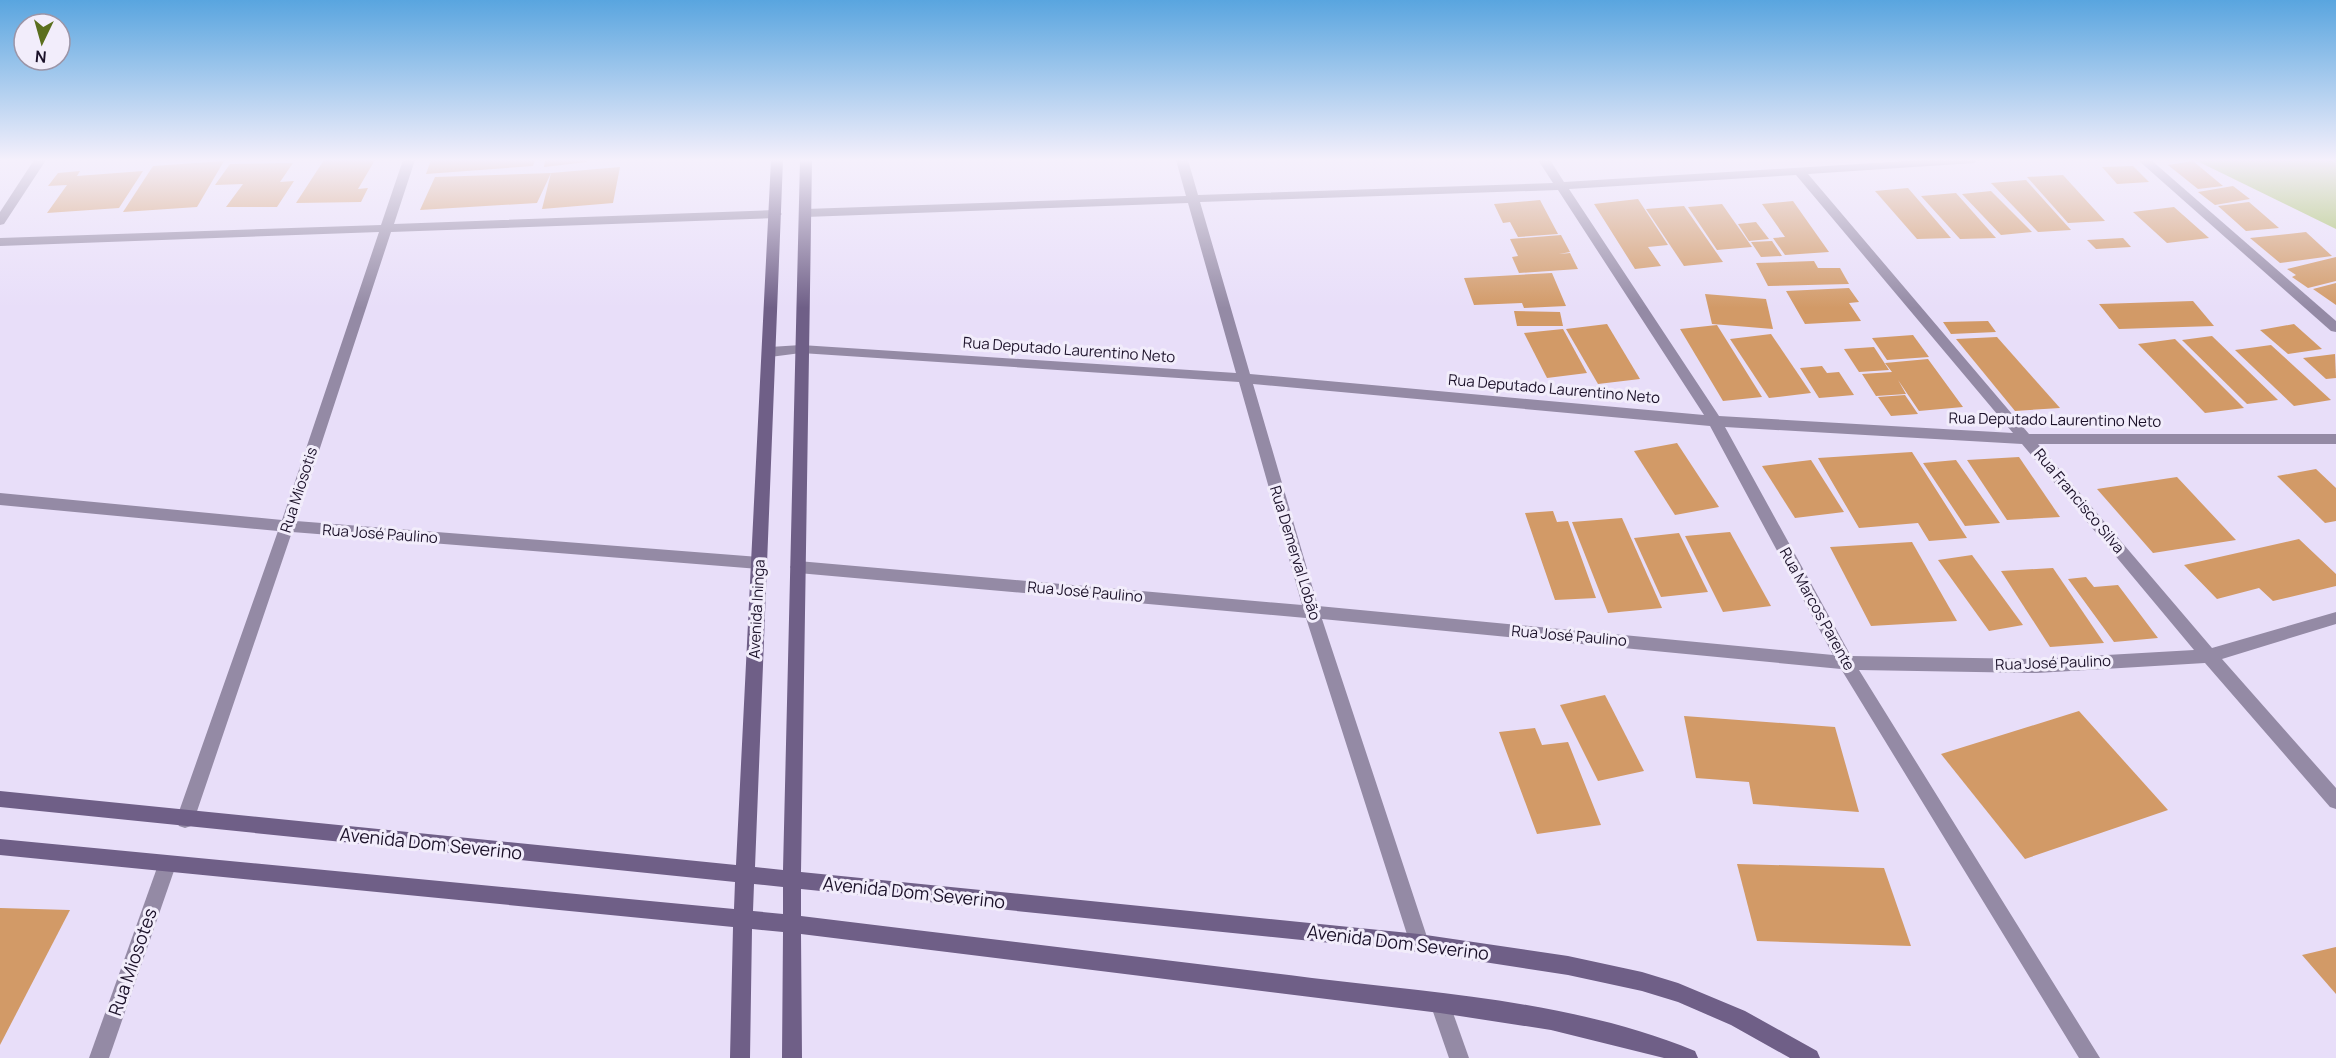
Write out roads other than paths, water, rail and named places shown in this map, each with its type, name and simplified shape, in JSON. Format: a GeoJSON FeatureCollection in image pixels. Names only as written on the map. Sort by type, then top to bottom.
{"type":"FeatureCollection","features":[{"type":"Feature","properties":{"kind":"main road","name":"Avenida Ininga"},"geometry":{"type":"LineString","coordinates":[[740,1058],[742,920],[776,209]]}},
{"type":"Feature","properties":{"kind":"main road"},"geometry":{"type":"LineString","coordinates":[[792,1058],[792,880],[805,209]]}},
{"type":"Feature","properties":{"kind":"main road","name":"Avenida Dom Severino"},"geometry":{"type":"LineString","coordinates":[[0,799],[185,820],[1419,943],[1578,967],[1643,981],[1714,1006],[1810,1058]]}},
{"type":"Feature","properties":{"kind":"main road"},"geometry":{"type":"LineString","coordinates":[[0,847],[792,924],[1440,1004],[1551,1020],[1654,1044],[1688,1058]]}},
{"type":"Feature","properties":{"kind":"street","name":"Rua Miosotis"},"geometry":{"type":"LineString","coordinates":[[185,820],[287,526],[393,209]]}},
{"type":"Feature","properties":{"kind":"street"},"geometry":{"type":"LineString","coordinates":[[805,213],[923,209]]}},
{"type":"Feature","properties":{"kind":"street","name":"Rua Demerval Lobão"},"geometry":{"type":"LineString","coordinates":[[1197,209],[1243,378],[1312,612],[1419,943]]}},
{"type":"Feature","properties":{"kind":"street","name":"Rua Marcos Parente"},"geometry":{"type":"LineString","coordinates":[[1577,209],[1715,421],[1846,663],[2090,1058]]}},
{"type":"Feature","properties":{"kind":"street","name":"Rua Francisco Silva"},"geometry":{"type":"LineString","coordinates":[[1832,209],[2210,656],[2336,801]]}},
{"type":"Feature","properties":{"kind":"street"},"geometry":{"type":"LineString","coordinates":[[2200,209],[2336,328]]}},
{"type":"Feature","properties":{"kind":"street"},"geometry":{"type":"LineString","coordinates":[[0,242],[776,214]]}},
{"type":"Feature","properties":{"kind":"street","name":"Rua Deputado Laurentino Neto"},"geometry":{"type":"LineString","coordinates":[[770,352],[801,349],[1243,378],[1715,421],[2026,439],[2336,439]]}},
{"type":"Feature","properties":{"kind":"street","name":"Rua José Paulino"},"geometry":{"type":"LineString","coordinates":[[0,499],[287,526],[759,563]]}},
{"type":"Feature","properties":{"kind":"street","name":"Rua José Paulino"},"geometry":{"type":"LineString","coordinates":[[798,567],[1312,612],[1846,663],[2037,666],[2210,656],[2336,618]]}},
{"type":"Feature","properties":{"kind":"street","name":"Rua Miosotes"},"geometry":{"type":"LineString","coordinates":[[99,1058],[167,865]]}},
{"type":"Feature","properties":{"kind":"street"},"geometry":{"type":"LineString","coordinates":[[1440,1004],[1459,1058]]}}]}
